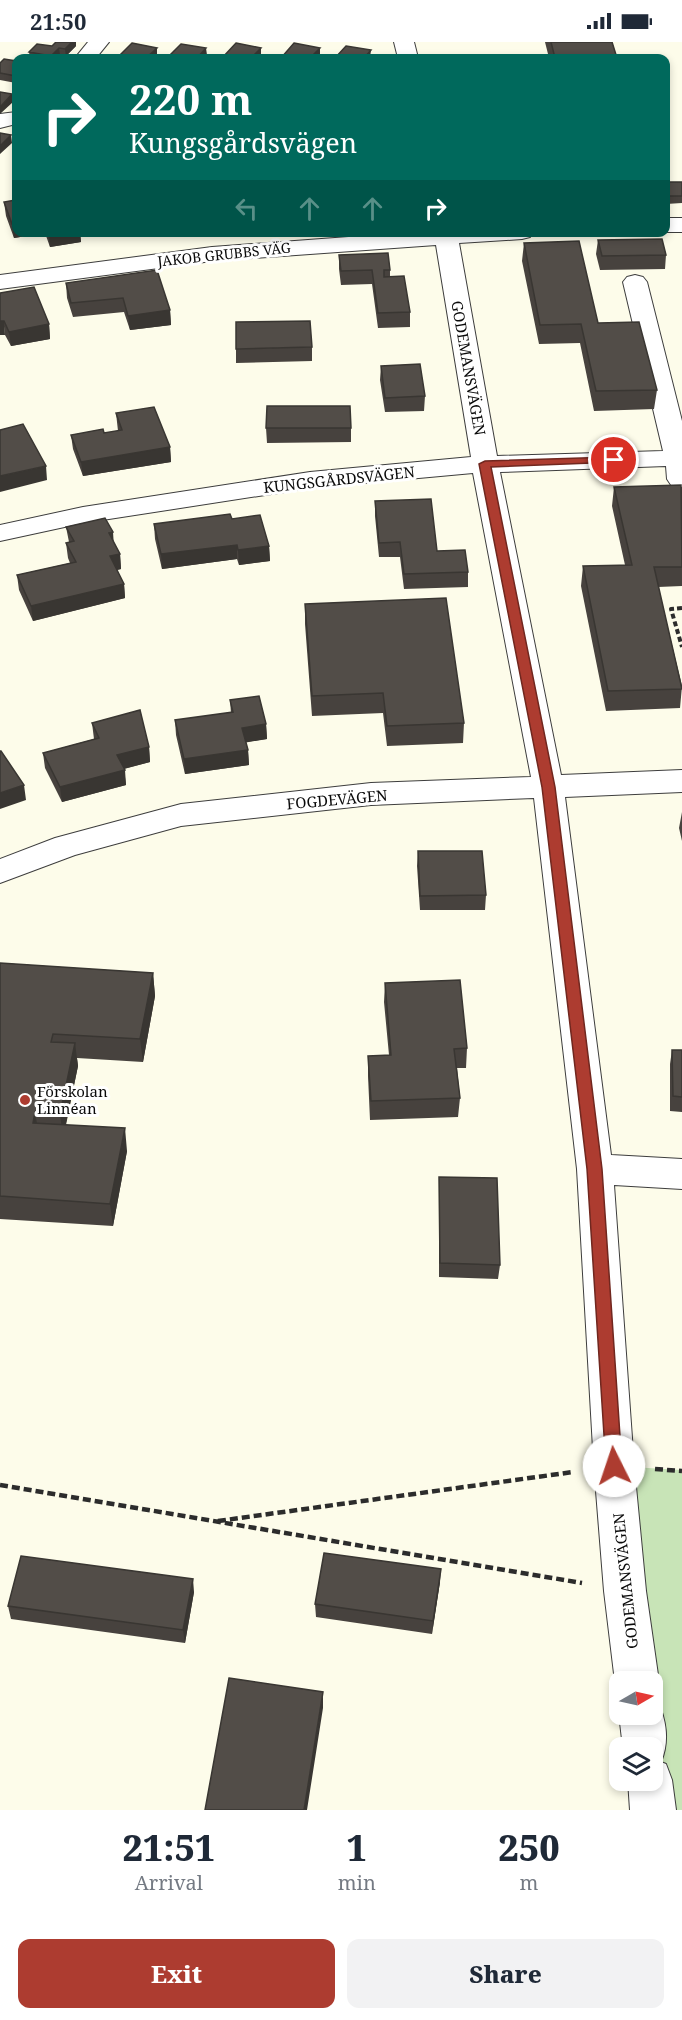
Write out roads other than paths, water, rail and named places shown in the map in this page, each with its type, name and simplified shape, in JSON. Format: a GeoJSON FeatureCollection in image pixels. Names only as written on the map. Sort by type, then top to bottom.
{"type":"FeatureCollection","features":[{"type":"Feature","properties":{"kind":"street"},"geometry":{"type":"LineString","coordinates":[[88,54],[99,42]]}},
{"type":"Feature","properties":{"kind":"street","name":"JAKOB GRUBBS VÄG"},"geometry":{"type":"LineString","coordinates":[[0,282],[212,254],[421,237]]}},
{"type":"Feature","properties":{"kind":"street","name":"GODEMANSVÄGEN"},"geometry":{"type":"LineString","coordinates":[[446,237],[485,464],[548,787],[595,1169],[614,1466],[625,1591],[636,1671]]}},
{"type":"Feature","properties":{"kind":"street"},"geometry":{"type":"LineString","coordinates":[[595,483],[681,469],[676,427],[635,282]]}},
{"type":"Feature","properties":{"kind":"street","name":"KUNGSGÅRDSVÄGEN"},"geometry":{"type":"LineString","coordinates":[[0,533],[83,515],[310,480],[485,464],[681,469]]}},
{"type":"Feature","properties":{"kind":"street","name":"FOGDEVÄGEN"},"geometry":{"type":"LineString","coordinates":[[0,870],[66,846],[181,815],[371,794],[682,781]]}},
{"type":"Feature","properties":{"kind":"street"},"geometry":{"type":"LineString","coordinates":[[595,1169],[682,1174]]}},
{"type":"Feature","properties":{"kind":"street"},"geometry":{"type":"LineString","coordinates":[[651,1791],[654,1810]]}},
{"type":"Feature","properties":{"kind":"place","name":"Förskolan Linnéan"},"geometry":{"type":"Point","coordinates":[25,1100]}}]}
